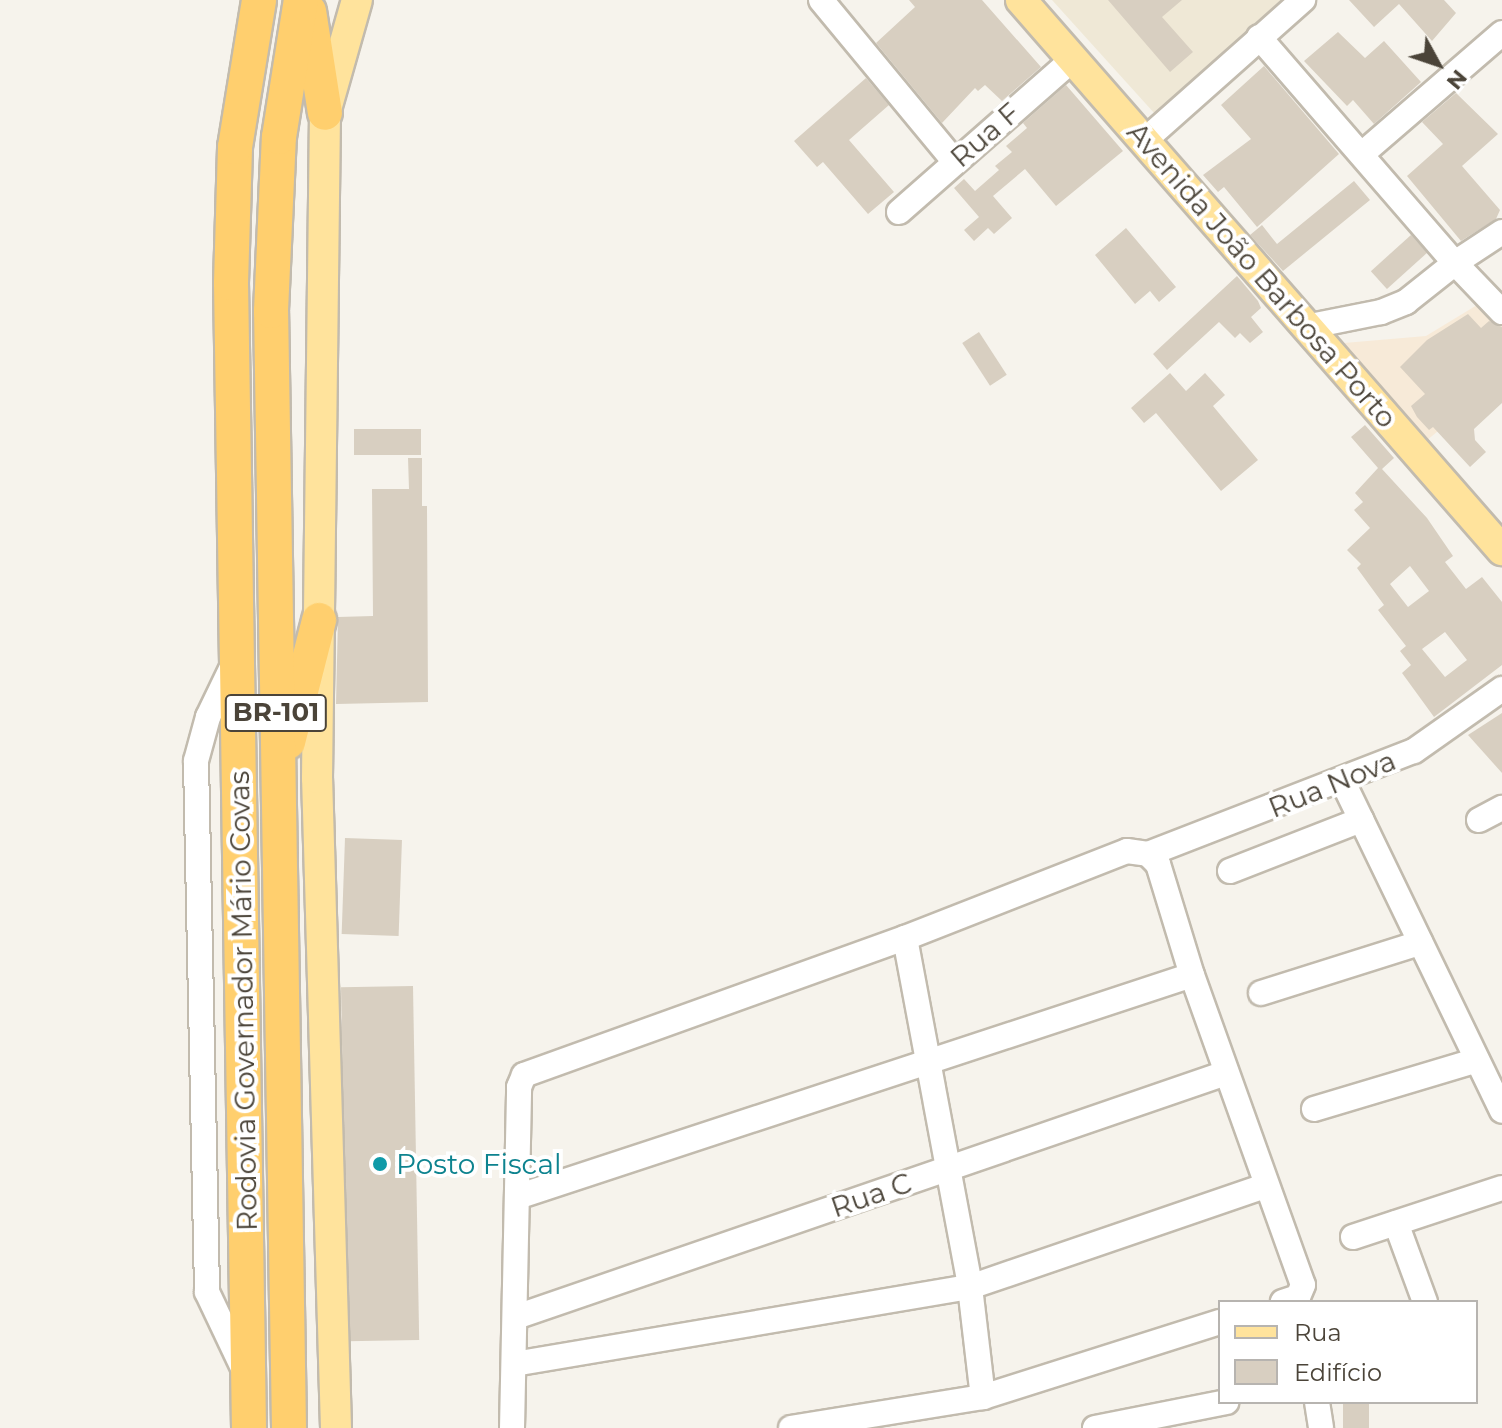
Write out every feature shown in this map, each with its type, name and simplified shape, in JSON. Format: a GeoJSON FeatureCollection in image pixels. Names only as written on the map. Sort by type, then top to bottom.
{"type":"FeatureCollection","features":[{"type":"Feature","properties":{"kind":"highway","name":"Rodovia Governador Mário Covas"},"geometry":{"type":"LineString","coordinates":[[249,1428],[231,410],[235,147],[259,0]]}},
{"type":"Feature","properties":{"kind":"highway","name":"Rodovia Governador Mário Covas"},"geometry":{"type":"LineString","coordinates":[[289,1428],[271,311],[279,137],[301,0]]}},
{"type":"Feature","properties":{"kind":"highway"},"geometry":{"type":"LineString","coordinates":[[307,0],[325,113]]}},
{"type":"Feature","properties":{"kind":"highway"},"geometry":{"type":"LineString","coordinates":[[277,785],[319,620]]}},
{"type":"Feature","properties":{"kind":"main road"},"geometry":{"type":"LineString","coordinates":[[336,1428],[319,949],[325,113],[357,0]]}},
{"type":"Feature","properties":{"kind":"main road","name":"Avenida João Barbosa Porto"},"geometry":{"type":"LineString","coordinates":[[1021,0],[1502,550]]}},
{"type":"Feature","properties":{"kind":"street"},"geometry":{"type":"LineString","coordinates":[[821,0],[954,161]]}},
{"type":"Feature","properties":{"kind":"street"},"geometry":{"type":"LineString","coordinates":[[1144,141],[1303,0]]}},
{"type":"Feature","properties":{"kind":"street"},"geometry":{"type":"LineString","coordinates":[[1362,154],[1502,33]]}},
{"type":"Feature","properties":{"kind":"street"},"geometry":{"type":"LineString","coordinates":[[1259,37],[1455,263],[1502,312]]}},
{"type":"Feature","properties":{"kind":"street","name":"Rua F"},"geometry":{"type":"LineString","coordinates":[[899,212],[1073,59]]}},
{"type":"Feature","properties":{"kind":"street"},"geometry":{"type":"LineString","coordinates":[[1306,327],[1381,312],[1406,302],[1455,263],[1502,232]]}},
{"type":"Feature","properties":{"kind":"street","name":"Rua Nova"},"geometry":{"type":"LineString","coordinates":[[512,1428],[520,1196],[519,1087],[534,1068],[905,938],[1127,851],[1148,854],[1343,782],[1414,751],[1502,689]]}},
{"type":"Feature","properties":{"kind":"street"},"geometry":{"type":"LineString","coordinates":[[1343,782],[1502,1111]]}},
{"type":"Feature","properties":{"kind":"street"},"geometry":{"type":"LineString","coordinates":[[1479,820],[1502,808]]}},
{"type":"Feature","properties":{"kind":"street"},"geometry":{"type":"LineString","coordinates":[[1230,871],[1361,820]]}},
{"type":"Feature","properties":{"kind":"street"},"geometry":{"type":"LineString","coordinates":[[1148,854],[1158,864],[1192,975],[1265,1186],[1303,1285],[1298,1297],[1289,1300]]}},
{"type":"Feature","properties":{"kind":"street"},"geometry":{"type":"LineString","coordinates":[[905,938],[945,1169],[970,1287],[983,1397]]}},
{"type":"Feature","properties":{"kind":"street"},"geometry":{"type":"LineString","coordinates":[[1261,993],[1420,943]]}},
{"type":"Feature","properties":{"kind":"street"},"geometry":{"type":"LineString","coordinates":[[520,1196],[1192,975]]}},
{"type":"Feature","properties":{"kind":"street"},"geometry":{"type":"LineString","coordinates":[[1314,1109],[1477,1060]]}},
{"type":"Feature","properties":{"kind":"street","name":"Rua C"},"geometry":{"type":"LineString","coordinates":[[516,1317],[1226,1073]]}},
{"type":"Feature","properties":{"kind":"street"},"geometry":{"type":"LineString","coordinates":[[514,1364],[970,1287],[1265,1186]]}},
{"type":"Feature","properties":{"kind":"street"},"geometry":{"type":"LineString","coordinates":[[1353,1237],[1502,1188]]}},
{"type":"Feature","properties":{"kind":"street"},"geometry":{"type":"LineString","coordinates":[[1396,1223],[1424,1300]]}},
{"type":"Feature","properties":{"kind":"street"},"geometry":{"type":"LineString","coordinates":[[791,1428],[983,1397],[1218,1323]]}},
{"type":"Feature","properties":{"kind":"street"},"geometry":{"type":"LineString","coordinates":[[1095,1428],[1197,1417],[1222,1404]]}},
{"type":"Feature","properties":{"kind":"street"},"geometry":{"type":"LineString","coordinates":[[1317,1404],[1321,1428]]}},
{"type":"Feature","properties":{"kind":"shaded area"},"geometry":{"type":"Polygon","coordinates":[[[1052,0],[1286,0],[1155,114],[1052,0]]]}},
{"type":"Feature","properties":{"kind":"shaded area"},"geometry":{"type":"Polygon","coordinates":[[[1482,302],[1502,323],[1502,378],[1426,441],[1344,343],[1426,336],[1482,302]]]}},
{"type":"Feature","properties":{"kind":"building"},"geometry":{"type":"Polygon","coordinates":[[[909,0],[982,0],[1041,67],[1002,101],[985,85],[978,91],[975,88],[942,123],[876,43],[915,7],[909,0]]]}},
{"type":"Feature","properties":{"kind":"building"},"geometry":{"type":"Polygon","coordinates":[[[1108,0],[1182,0],[1162,17],[1193,52],[1170,72],[1108,0]]]}},
{"type":"Feature","properties":{"kind":"building"},"geometry":{"type":"Polygon","coordinates":[[[1349,0],[1444,0],[1456,13],[1432,41],[1399,4],[1374,27],[1349,0]]]}},
{"type":"Feature","properties":{"kind":"building"},"geometry":{"type":"Polygon","coordinates":[[[1338,32],[1365,58],[1384,41],[1421,82],[1374,124],[1353,100],[1347,106],[1304,61],[1338,32]]]}},
{"type":"Feature","properties":{"kind":"building"},"geometry":{"type":"Polygon","coordinates":[[[1264,66],[1339,154],[1257,227],[1224,187],[1218,192],[1203,175],[1251,139],[1221,105],[1264,66]]]}},
{"type":"Feature","properties":{"kind":"building"},"geometry":{"type":"Polygon","coordinates":[[[866,78],[889,105],[849,140],[894,192],[868,214],[823,162],[817,167],[794,141],[866,78]]]}},
{"type":"Feature","properties":{"kind":"building"},"geometry":{"type":"Polygon","coordinates":[[[1066,85],[1123,151],[1056,206],[1025,169],[993,196],[1012,218],[994,234],[988,228],[974,241],[964,230],[979,217],[954,188],[964,179],[975,191],[999,170],[995,166],[1012,152],[1006,146],[1027,128],[1023,123],[1066,85]]]}},
{"type":"Feature","properties":{"kind":"building"},"geometry":{"type":"Polygon","coordinates":[[[1456,93],[1498,134],[1462,166],[1500,210],[1496,219],[1461,241],[1407,176],[1443,144],[1422,122],[1456,93]]]}},
{"type":"Feature","properties":{"kind":"building"},"geometry":{"type":"Polygon","coordinates":[[[1354,181],[1370,200],[1283,271],[1250,235],[1262,225],[1277,244],[1354,181]]]}},
{"type":"Feature","properties":{"kind":"building"},"geometry":{"type":"Polygon","coordinates":[[[1126,228],[1176,287],[1159,302],[1150,291],[1135,304],[1095,255],[1126,228]]]}},
{"type":"Feature","properties":{"kind":"building"},"geometry":{"type":"Polygon","coordinates":[[[1411,235],[1427,253],[1387,289],[1371,271],[1411,235]]]}},
{"type":"Feature","properties":{"kind":"building"},"geometry":{"type":"Polygon","coordinates":[[[1237,276],[1258,301],[1261,308],[1251,317],[1263,332],[1250,343],[1240,333],[1235,338],[1219,322],[1167,370],[1153,354],[1237,276]]]}},
{"type":"Feature","properties":{"kind":"building"},"geometry":{"type":"Polygon","coordinates":[[[1468,314],[1481,328],[1489,321],[1502,327],[1502,403],[1474,429],[1475,440],[1486,452],[1470,467],[1433,427],[1429,430],[1417,417],[1411,406],[1425,394],[1400,367],[1427,340],[1468,314]]]}},
{"type":"Feature","properties":{"kind":"building"},"geometry":{"type":"Polygon","coordinates":[[[979,332],[1007,375],[990,386],[962,343],[979,332]]]}},
{"type":"Feature","properties":{"kind":"building"},"geometry":{"type":"Polygon","coordinates":[[[1170,373],[1186,391],[1205,373],[1225,395],[1213,406],[1258,460],[1221,491],[1156,413],[1144,423],[1131,408],[1170,373]]]}},
{"type":"Feature","properties":{"kind":"building"},"geometry":{"type":"Polygon","coordinates":[[[1365,425],[1394,458],[1382,469],[1427,518],[1453,556],[1445,562],[1466,589],[1482,577],[1502,602],[1502,665],[1434,717],[1402,673],[1411,665],[1400,651],[1406,646],[1378,610],[1384,605],[1357,568],[1361,564],[1347,550],[1370,528],[1354,510],[1363,502],[1355,493],[1378,468],[1351,437],[1365,425]],[[1410,566],[1390,584],[1408,607],[1429,591],[1410,566]],[[1445,632],[1422,649],[1445,677],[1467,660],[1445,632]]]}},
{"type":"Feature","properties":{"kind":"building"},"geometry":{"type":"Polygon","coordinates":[[[354,429],[421,429],[421,455],[354,455],[354,429]]]}},
{"type":"Feature","properties":{"kind":"building"},"geometry":{"type":"Polygon","coordinates":[[[408,458],[422,458],[422,506],[427,506],[428,702],[336,704],[338,617],[373,616],[372,489],[409,489],[408,458]]]}},
{"type":"Feature","properties":{"kind":"building"},"geometry":{"type":"Polygon","coordinates":[[[1502,713],[1502,773],[1468,735],[1502,713]]]}},
{"type":"Feature","properties":{"kind":"building"},"geometry":{"type":"Polygon","coordinates":[[[345,838],[402,840],[399,936],[342,934],[345,838]]]}},
{"type":"Feature","properties":{"kind":"building","name":"Posto Fiscal"},"geometry":{"type":"Polygon","coordinates":[[[413,986],[419,1340],[347,1341],[341,987],[413,986]]]}},
{"type":"Feature","properties":{"kind":"building"},"geometry":{"type":"Polygon","coordinates":[[[1343,1404],[1369,1404],[1369,1428],[1343,1428],[1343,1404]]]}},
{"type":"Feature","properties":{"kind":"place","name":"Posto Fiscal"},"geometry":{"type":"Point","coordinates":[380,1164]}}]}
